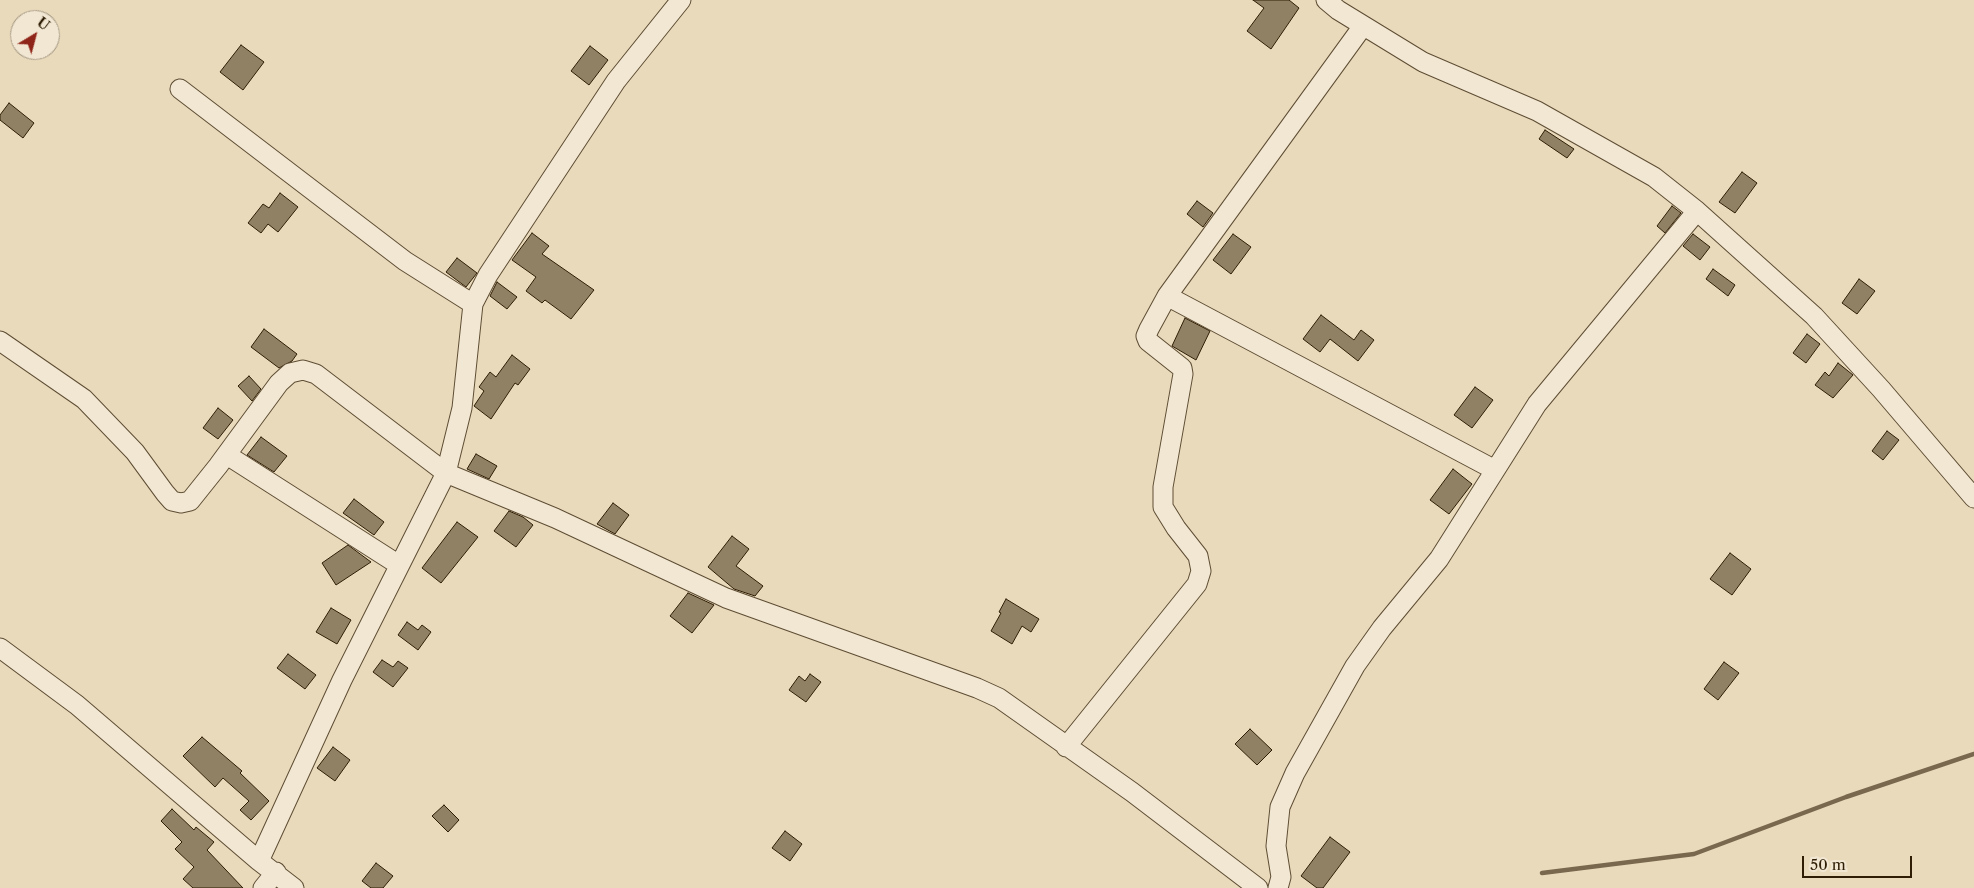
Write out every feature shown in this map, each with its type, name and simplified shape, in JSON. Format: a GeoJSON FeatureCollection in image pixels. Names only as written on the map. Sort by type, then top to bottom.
{"type":"FeatureCollection","features":[{"type":"Feature","properties":{"kind":"street"},"geometry":{"type":"LineString","coordinates":[[259,861],[342,680],[446,474],[462,408],[472,304],[488,275],[616,81],[681,0]]}},
{"type":"Feature","properties":{"kind":"street"},"geometry":{"type":"LineString","coordinates":[[1326,0],[1363,26],[1423,62],[1537,111],[1654,177],[1697,211],[1814,316],[1881,389],[1974,498]]}},
{"type":"Feature","properties":{"kind":"street"},"geometry":{"type":"LineString","coordinates":[[1066,747],[1193,590],[1201,571],[1198,556],[1176,528],[1163,507],[1163,486],[1183,374],[1182,368],[1148,341],[1146,336],[1168,296],[1363,26]]}},
{"type":"Feature","properties":{"kind":"street"},"geometry":{"type":"LineString","coordinates":[[180,88],[405,261],[472,304]]}},
{"type":"Feature","properties":{"kind":"street"},"geometry":{"type":"LineString","coordinates":[[1278,888],[1281,877],[1276,846],[1280,807],[1295,772],[1355,666],[1382,628],[1440,559],[1537,404],[1697,211]]}},
{"type":"Feature","properties":{"kind":"street"},"geometry":{"type":"LineString","coordinates":[[1168,296],[1495,470]]}},
{"type":"Feature","properties":{"kind":"street"},"geometry":{"type":"LineString","coordinates":[[0,342],[84,399],[135,452],[172,501],[181,504],[190,501],[227,455],[279,382],[290,373],[303,370],[316,374],[446,474],[555,518],[726,598],[977,688],[1006,702],[1066,747],[1132,792],[1258,888]]}},
{"type":"Feature","properties":{"kind":"street"},"geometry":{"type":"LineString","coordinates":[[227,455],[399,565]]}},
{"type":"Feature","properties":{"kind":"street"},"geometry":{"type":"LineString","coordinates":[[0,648],[77,705],[259,861],[276,872],[294,888]]}},
{"type":"Feature","properties":{"kind":"street"},"geometry":{"type":"LineString","coordinates":[[262,888],[276,872]]}},
{"type":"Feature","properties":{"kind":"building"},"geometry":{"type":"Polygon","coordinates":[[[1253,0],[1289,0],[1299,8],[1271,49],[1247,31],[1264,8],[1253,0]]]}},
{"type":"Feature","properties":{"kind":"building"},"geometry":{"type":"Polygon","coordinates":[[[241,45],[264,62],[243,90],[220,72],[241,45]]]}},
{"type":"Feature","properties":{"kind":"building"},"geometry":{"type":"Polygon","coordinates":[[[590,46],[608,60],[589,85],[571,71],[590,46]]]}},
{"type":"Feature","properties":{"kind":"building"},"geometry":{"type":"Polygon","coordinates":[[[9,103],[34,123],[23,138],[0,120],[0,115],[9,103]]]}},
{"type":"Feature","properties":{"kind":"building"},"geometry":{"type":"Polygon","coordinates":[[[1545,130],[1574,149],[1567,158],[1539,139],[1545,130]]]}},
{"type":"Feature","properties":{"kind":"building"},"geometry":{"type":"Polygon","coordinates":[[[1742,172],[1757,183],[1735,213],[1719,202],[1742,172]]]}},
{"type":"Feature","properties":{"kind":"building"},"geometry":{"type":"Polygon","coordinates":[[[280,193],[298,207],[278,232],[268,224],[261,233],[248,223],[263,204],[269,208],[280,193]]]}},
{"type":"Feature","properties":{"kind":"building"},"geometry":{"type":"Polygon","coordinates":[[[1197,201],[1213,213],[1203,227],[1187,214],[1197,201]]]}},
{"type":"Feature","properties":{"kind":"building"},"geometry":{"type":"Polygon","coordinates":[[[1672,206],[1681,213],[1665,233],[1657,226],[1672,206]]]}},
{"type":"Feature","properties":{"kind":"building"},"geometry":{"type":"Polygon","coordinates":[[[532,233],[549,246],[542,254],[594,290],[571,319],[545,300],[542,303],[526,291],[536,277],[512,260],[532,233]]]}},
{"type":"Feature","properties":{"kind":"building"},"geometry":{"type":"Polygon","coordinates":[[[1233,234],[1251,247],[1231,274],[1213,260],[1233,234]]]}},
{"type":"Feature","properties":{"kind":"building"},"geometry":{"type":"Polygon","coordinates":[[[1693,234],[1710,247],[1700,260],[1683,246],[1693,234]]]}},
{"type":"Feature","properties":{"kind":"building"},"geometry":{"type":"Polygon","coordinates":[[[457,258],[477,273],[466,287],[446,272],[457,258]]]}},
{"type":"Feature","properties":{"kind":"building"},"geometry":{"type":"Polygon","coordinates":[[[1713,269],[1735,285],[1728,296],[1706,279],[1713,269]]]}},
{"type":"Feature","properties":{"kind":"building"},"geometry":{"type":"Polygon","coordinates":[[[1859,279],[1875,291],[1857,314],[1842,303],[1859,279]]]}},
{"type":"Feature","properties":{"kind":"building"},"geometry":{"type":"Polygon","coordinates":[[[497,282],[517,297],[507,309],[490,296],[497,282]]]}},
{"type":"Feature","properties":{"kind":"building"},"geometry":{"type":"Polygon","coordinates":[[[1321,315],[1354,340],[1361,330],[1374,340],[1358,361],[1330,339],[1320,352],[1303,339],[1321,315]]]}},
{"type":"Feature","properties":{"kind":"building"},"geometry":{"type":"Polygon","coordinates":[[[1185,318],[1210,331],[1196,360],[1172,346],[1185,318]]]}},
{"type":"Feature","properties":{"kind":"building"},"geometry":{"type":"Polygon","coordinates":[[[264,329],[297,354],[292,361],[279,368],[251,347],[264,329]]]}},
{"type":"Feature","properties":{"kind":"building"},"geometry":{"type":"Polygon","coordinates":[[[1807,334],[1820,344],[1806,363],[1793,353],[1807,334]]]}},
{"type":"Feature","properties":{"kind":"building"},"geometry":{"type":"Polygon","coordinates":[[[512,355],[530,369],[518,385],[515,383],[491,419],[474,406],[484,391],[479,387],[490,372],[496,377],[512,355]]]}},
{"type":"Feature","properties":{"kind":"building"},"geometry":{"type":"Polygon","coordinates":[[[1838,363],[1853,375],[1833,398],[1815,385],[1825,372],[1829,376],[1838,363]]]}},
{"type":"Feature","properties":{"kind":"building"},"geometry":{"type":"Polygon","coordinates":[[[249,376],[261,389],[252,401],[238,386],[249,376]]]}},
{"type":"Feature","properties":{"kind":"building"},"geometry":{"type":"Polygon","coordinates":[[[1475,387],[1493,400],[1472,428],[1454,415],[1475,387]]]}},
{"type":"Feature","properties":{"kind":"building"},"geometry":{"type":"Polygon","coordinates":[[[218,408],[233,420],[218,439],[203,428],[218,408]]]}},
{"type":"Feature","properties":{"kind":"building"},"geometry":{"type":"Polygon","coordinates":[[[1887,431],[1899,440],[1883,460],[1872,451],[1887,431]]]}},
{"type":"Feature","properties":{"kind":"building"},"geometry":{"type":"Polygon","coordinates":[[[261,437],[287,456],[274,472],[247,455],[261,437]]]}},
{"type":"Feature","properties":{"kind":"building"},"geometry":{"type":"Polygon","coordinates":[[[476,454],[497,466],[489,479],[467,469],[476,454]]]}},
{"type":"Feature","properties":{"kind":"building"},"geometry":{"type":"Polygon","coordinates":[[[1453,469],[1472,484],[1449,514],[1430,500],[1453,469]]]}},
{"type":"Feature","properties":{"kind":"building"},"geometry":{"type":"Polygon","coordinates":[[[354,499],[384,522],[374,535],[343,513],[354,499]]]}},
{"type":"Feature","properties":{"kind":"building"},"geometry":{"type":"Polygon","coordinates":[[[613,503],[629,515],[615,534],[597,524],[613,503]]]}},
{"type":"Feature","properties":{"kind":"building"},"geometry":{"type":"Polygon","coordinates":[[[509,511],[523,517],[533,525],[516,547],[494,531],[509,511]]]}},
{"type":"Feature","properties":{"kind":"building"},"geometry":{"type":"Polygon","coordinates":[[[457,522],[478,537],[441,583],[422,568],[457,522]]]}},
{"type":"Feature","properties":{"kind":"building"},"geometry":{"type":"Polygon","coordinates":[[[732,536],[749,549],[736,566],[763,586],[755,596],[734,589],[708,567],[732,536]]]}},
{"type":"Feature","properties":{"kind":"building"},"geometry":{"type":"Polygon","coordinates":[[[348,545],[371,562],[336,585],[322,563],[348,545]]]}},
{"type":"Feature","properties":{"kind":"building"},"geometry":{"type":"Polygon","coordinates":[[[1730,553],[1751,569],[1732,595],[1710,579],[1730,553]]]}},
{"type":"Feature","properties":{"kind":"building"},"geometry":{"type":"Polygon","coordinates":[[[688,593],[714,605],[692,633],[670,616],[688,593]]]}},
{"type":"Feature","properties":{"kind":"building"},"geometry":{"type":"Polygon","coordinates":[[[1006,599],[1039,619],[1031,632],[1022,626],[1012,644],[991,631],[1006,599]]]}},
{"type":"Feature","properties":{"kind":"building"},"geometry":{"type":"Polygon","coordinates":[[[331,608],[351,620],[337,644],[316,632],[331,608]]]}},
{"type":"Feature","properties":{"kind":"building"},"geometry":{"type":"Polygon","coordinates":[[[407,622],[418,630],[422,625],[431,632],[418,650],[398,635],[407,622]]]}},
{"type":"Feature","properties":{"kind":"building"},"geometry":{"type":"Polygon","coordinates":[[[288,654],[316,675],[305,689],[277,668],[288,654]]]}},
{"type":"Feature","properties":{"kind":"building"},"geometry":{"type":"Polygon","coordinates":[[[382,660],[393,667],[398,661],[408,668],[393,687],[373,672],[382,660]]]}},
{"type":"Feature","properties":{"kind":"building"},"geometry":{"type":"Polygon","coordinates":[[[1724,662],[1739,673],[1718,700],[1704,689],[1724,662]]]}},
{"type":"Feature","properties":{"kind":"building"},"geometry":{"type":"Polygon","coordinates":[[[810,674],[821,682],[806,702],[789,690],[799,676],[805,681],[810,674]]]}},
{"type":"Feature","properties":{"kind":"building"},"geometry":{"type":"Polygon","coordinates":[[[1250,729],[1272,750],[1257,765],[1235,744],[1250,729]]]}},
{"type":"Feature","properties":{"kind":"building"},"geometry":{"type":"Polygon","coordinates":[[[202,737],[242,771],[240,773],[269,801],[251,820],[240,810],[249,801],[223,778],[215,787],[183,756],[202,737]]]}},
{"type":"Feature","properties":{"kind":"building"},"geometry":{"type":"Polygon","coordinates":[[[333,747],[350,760],[335,781],[317,768],[333,747]]]}},
{"type":"Feature","properties":{"kind":"building"},"geometry":{"type":"Polygon","coordinates":[[[444,805],[459,820],[448,832],[432,816],[444,805]]]}},
{"type":"Feature","properties":{"kind":"building"},"geometry":{"type":"Polygon","coordinates":[[[172,809],[194,830],[196,827],[214,842],[207,850],[243,888],[193,888],[183,879],[194,867],[175,849],[182,842],[161,821],[172,809]]]}},
{"type":"Feature","properties":{"kind":"building"},"geometry":{"type":"Polygon","coordinates":[[[785,831],[802,844],[790,861],[772,848],[785,831]]]}},
{"type":"Feature","properties":{"kind":"building"},"geometry":{"type":"Polygon","coordinates":[[[1330,837],[1350,852],[1323,888],[1317,888],[1301,876],[1330,837]]]}},
{"type":"Feature","properties":{"kind":"building"},"geometry":{"type":"Polygon","coordinates":[[[376,863],[393,876],[383,888],[371,888],[362,881],[376,863]]]}},
{"type":"Feature","properties":{"kind":"waterway"},"geometry":{"type":"LineString","coordinates":[[1542,873],[1694,854],[1846,797],[1974,754]]}}]}
